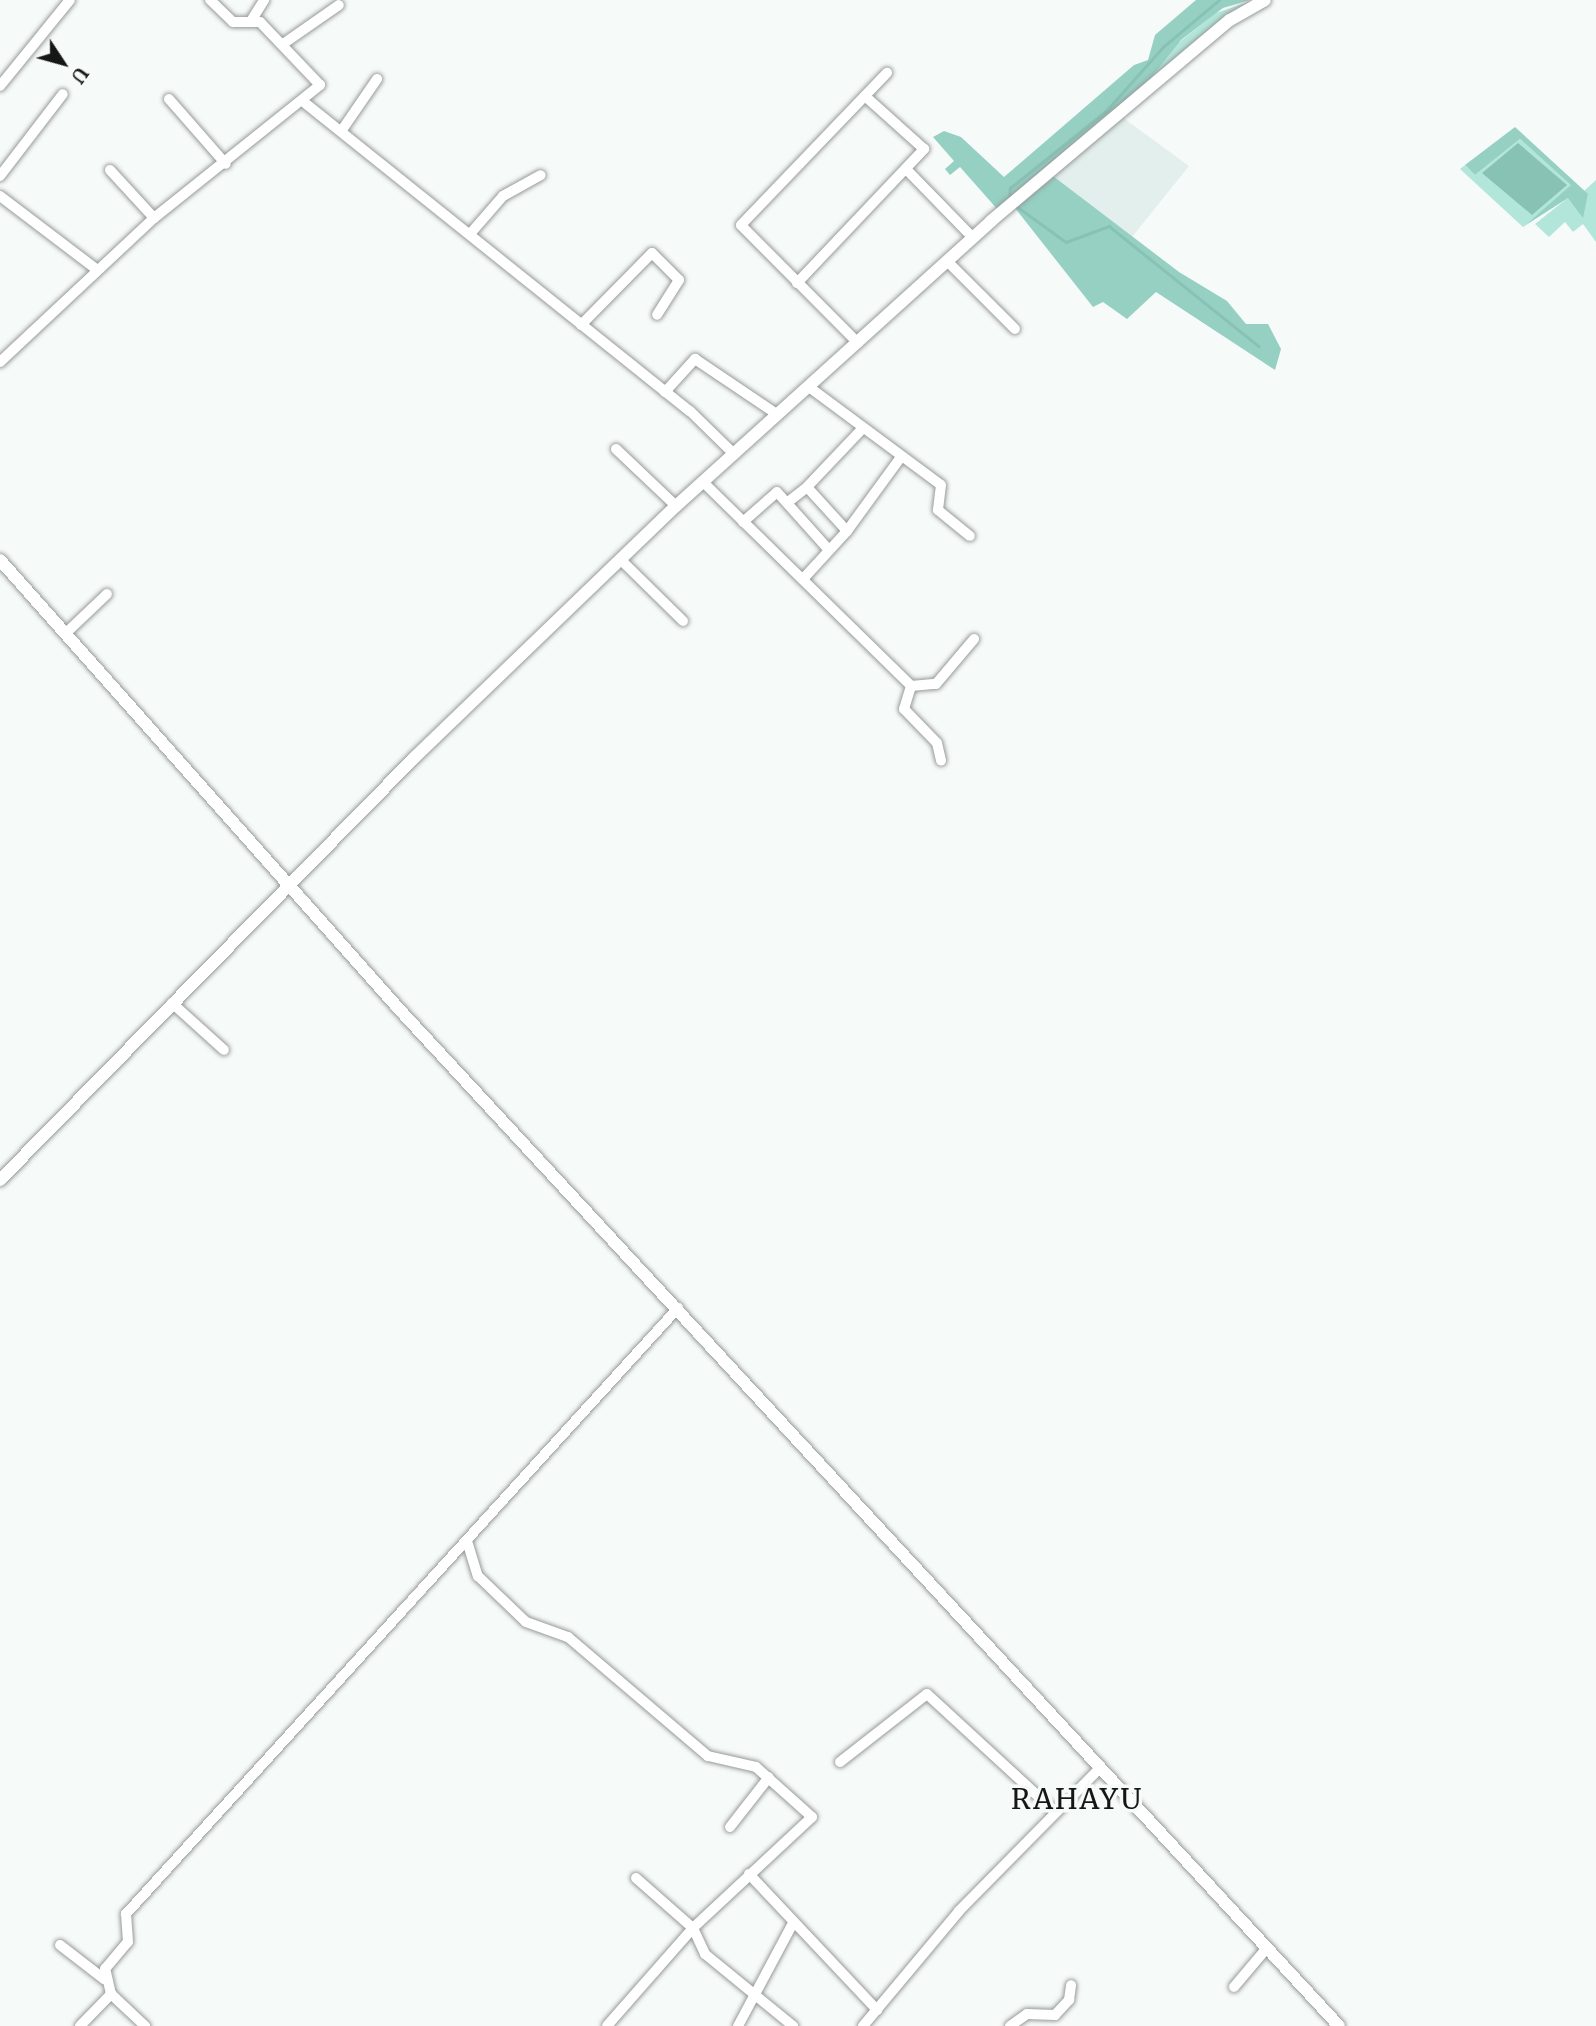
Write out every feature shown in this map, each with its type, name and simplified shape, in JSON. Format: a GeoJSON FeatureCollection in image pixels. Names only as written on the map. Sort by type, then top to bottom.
{"type":"FeatureCollection","features":[{"type":"Feature","properties":{"kind":"street"},"geometry":{"type":"LineString","coordinates":[[0,86],[70,0]]}},
{"type":"Feature","properties":{"kind":"street"},"geometry":{"type":"LineString","coordinates":[[0,362],[96,269],[154,218],[305,103],[321,81],[283,44],[251,21],[231,20],[210,0]]}},
{"type":"Feature","properties":{"kind":"street"},"geometry":{"type":"LineString","coordinates":[[251,21],[264,0]]}},
{"type":"Feature","properties":{"kind":"street"},"geometry":{"type":"LineString","coordinates":[[0,1180],[291,882],[676,506],[1013,203],[1230,20],[1265,0]]}},
{"type":"Feature","properties":{"kind":"street"},"geometry":{"type":"LineString","coordinates":[[283,44],[339,5]]}},
{"type":"Feature","properties":{"kind":"street"},"geometry":{"type":"LineString","coordinates":[[858,343],[741,226],[887,73]]}},
{"type":"Feature","properties":{"kind":"street"},"geometry":{"type":"LineString","coordinates":[[342,130],[377,79]]}},
{"type":"Feature","properties":{"kind":"street"},"geometry":{"type":"LineString","coordinates":[[0,176],[63,94]]}},
{"type":"Feature","properties":{"kind":"street"},"geometry":{"type":"LineString","coordinates":[[797,283],[906,169],[923,146],[865,96]]}},
{"type":"Feature","properties":{"kind":"street"},"geometry":{"type":"LineString","coordinates":[[169,99],[226,164]]}},
{"type":"Feature","properties":{"kind":"street"},"geometry":{"type":"LineString","coordinates":[[305,103],[665,391],[734,454]]}},
{"type":"Feature","properties":{"kind":"street"},"geometry":{"type":"LineString","coordinates":[[906,169],[973,238]]}},
{"type":"Feature","properties":{"kind":"street"},"geometry":{"type":"LineString","coordinates":[[110,170],[154,218]]}},
{"type":"Feature","properties":{"kind":"street"},"geometry":{"type":"LineString","coordinates":[[470,234],[503,196],[541,175]]}},
{"type":"Feature","properties":{"kind":"street"},"geometry":{"type":"LineString","coordinates":[[0,196],[96,269]]}},
{"type":"Feature","properties":{"kind":"street"},"geometry":{"type":"LineString","coordinates":[[581,325],[652,253],[679,280],[657,315]]}},
{"type":"Feature","properties":{"kind":"street"},"geometry":{"type":"LineString","coordinates":[[947,261],[1015,330]]}},
{"type":"Feature","properties":{"kind":"street"},"geometry":{"type":"LineString","coordinates":[[665,391],[695,359],[778,415]]}},
{"type":"Feature","properties":{"kind":"street"},"geometry":{"type":"LineString","coordinates":[[810,387],[941,485],[938,510],[970,537]]}},
{"type":"Feature","properties":{"kind":"street"},"geometry":{"type":"LineString","coordinates":[[788,502],[807,487],[863,428]]}},
{"type":"Feature","properties":{"kind":"street"},"geometry":{"type":"LineString","coordinates":[[616,449],[676,506]]}},
{"type":"Feature","properties":{"kind":"street"},"geometry":{"type":"LineString","coordinates":[[803,579],[847,531],[901,457]]}},
{"type":"Feature","properties":{"kind":"street"},"geometry":{"type":"LineString","coordinates":[[703,482],[912,686],[936,684],[974,639]]}},
{"type":"Feature","properties":{"kind":"street"},"geometry":{"type":"LineString","coordinates":[[807,487],[847,531]]}},
{"type":"Feature","properties":{"kind":"street"},"geometry":{"type":"LineString","coordinates":[[743,522],[771,494],[788,502],[830,550]]}},
{"type":"Feature","properties":{"kind":"street"},"geometry":{"type":"LineString","coordinates":[[0,560],[291,882],[398,1008],[1339,2026]]}},
{"type":"Feature","properties":{"kind":"street"},"geometry":{"type":"LineString","coordinates":[[621,560],[683,621]]}},
{"type":"Feature","properties":{"kind":"street"},"geometry":{"type":"LineString","coordinates":[[65,634],[107,594]]}},
{"type":"Feature","properties":{"kind":"street"},"geometry":{"type":"LineString","coordinates":[[912,686],[904,709],[937,743],[941,761]]}},
{"type":"Feature","properties":{"kind":"street"},"geometry":{"type":"LineString","coordinates":[[172,1003],[224,1049]]}},
{"type":"Feature","properties":{"kind":"street"},"geometry":{"type":"LineString","coordinates":[[103,1979],[128,1942],[126,1914],[678,1308]]}},
{"type":"Feature","properties":{"kind":"street"},"geometry":{"type":"LineString","coordinates":[[467,1541],[478,1576],[526,1622],[568,1637],[708,1756],[743,1761],[769,1777],[811,1819],[748,1874],[693,1928],[607,2026]]}},
{"type":"Feature","properties":{"kind":"street"},"geometry":{"type":"LineString","coordinates":[[839,1762],[927,1694],[1053,1810]]}},
{"type":"Feature","properties":{"kind":"street"},"geometry":{"type":"LineString","coordinates":[[863,2026],[1053,1810],[1100,1768]]}},
{"type":"Feature","properties":{"kind":"street"},"geometry":{"type":"LineString","coordinates":[[730,1827],[769,1777]]}},
{"type":"Feature","properties":{"kind":"street"},"geometry":{"type":"LineString","coordinates":[[748,1874],[877,2010]]}},
{"type":"Feature","properties":{"kind":"street"},"geometry":{"type":"LineString","coordinates":[[636,1878],[693,1928],[705,1955],[793,2026]]}},
{"type":"Feature","properties":{"kind":"street"},"geometry":{"type":"LineString","coordinates":[[738,2026],[793,1923]]}},
{"type":"Feature","properties":{"kind":"street"},"geometry":{"type":"LineString","coordinates":[[60,1945],[103,1979],[111,1994],[145,2026]]}},
{"type":"Feature","properties":{"kind":"street"},"geometry":{"type":"LineString","coordinates":[[1234,1987],[1266,1949]]}},
{"type":"Feature","properties":{"kind":"street"},"geometry":{"type":"LineString","coordinates":[[1010,2026],[1027,2014],[1055,2015],[1069,2000],[1070,1984]]}},
{"type":"Feature","properties":{"kind":"street"},"geometry":{"type":"LineString","coordinates":[[80,2026],[111,1994]]}},
{"type":"Feature","properties":{"kind":"shaded area"},"geometry":{"type":"Polygon","coordinates":[[[1196,0],[1250,0],[1223,8],[1181,40],[1149,80],[998,210],[960,167],[950,175],[945,169],[954,161],[933,137],[944,131],[961,137],[1004,177],[1134,65],[1148,60],[1155,35],[1196,0]]]}},
{"type":"Feature","properties":{"kind":"shaded area"},"geometry":{"type":"Polygon","coordinates":[[[1254,0],[1149,80],[1168,51],[1216,13],[1254,0]]]}},
{"type":"Feature","properties":{"kind":"shaded area"},"geometry":{"type":"Polygon","coordinates":[[[1122,117],[1189,166],[1132,237],[1053,176],[1122,117]]]}},
{"type":"Feature","properties":{"kind":"shaded area"},"geometry":{"type":"Polygon","coordinates":[[[1515,127],[1588,194],[1583,218],[1568,198],[1523,227],[1571,185],[1520,139],[1475,175],[1465,165],[1515,127]]]}},
{"type":"Feature","properties":{"kind":"shaded area"},"geometry":{"type":"Polygon","coordinates":[[[1520,139],[1572,185],[1523,227],[1460,169],[1465,165],[1475,175],[1520,139]]]}},
{"type":"Feature","properties":{"kind":"shaded area"},"geometry":{"type":"Polygon","coordinates":[[[1518,143],[1567,185],[1532,215],[1482,173],[1518,143]]]}},
{"type":"Feature","properties":{"kind":"shaded area"},"geometry":{"type":"Polygon","coordinates":[[[1053,176],[1179,272],[1227,301],[1246,324],[1268,324],[1281,349],[1275,370],[1156,292],[1127,319],[1103,302],[1093,307],[1015,208],[1053,176]]]}},
{"type":"Feature","properties":{"kind":"shaded area"},"geometry":{"type":"Polygon","coordinates":[[[1596,180],[1596,242],[1583,224],[1573,232],[1565,222],[1549,237],[1535,224],[1569,197],[1582,215],[1584,191],[1596,180]]]}},
{"type":"Feature","properties":{"kind":"waterway"},"geometry":{"type":"LineString","coordinates":[[1009,201],[1010,188],[1106,111],[1163,47],[1219,0]]}},
{"type":"Feature","properties":{"kind":"waterway"},"geometry":{"type":"LineString","coordinates":[[1015,205],[1066,242],[1109,226],[1259,346]]}},
{"type":"Feature","properties":{"kind":"district","name":"RAHAYU"},"geometry":{"type":"Point","coordinates":[1077,1799]}}]}
